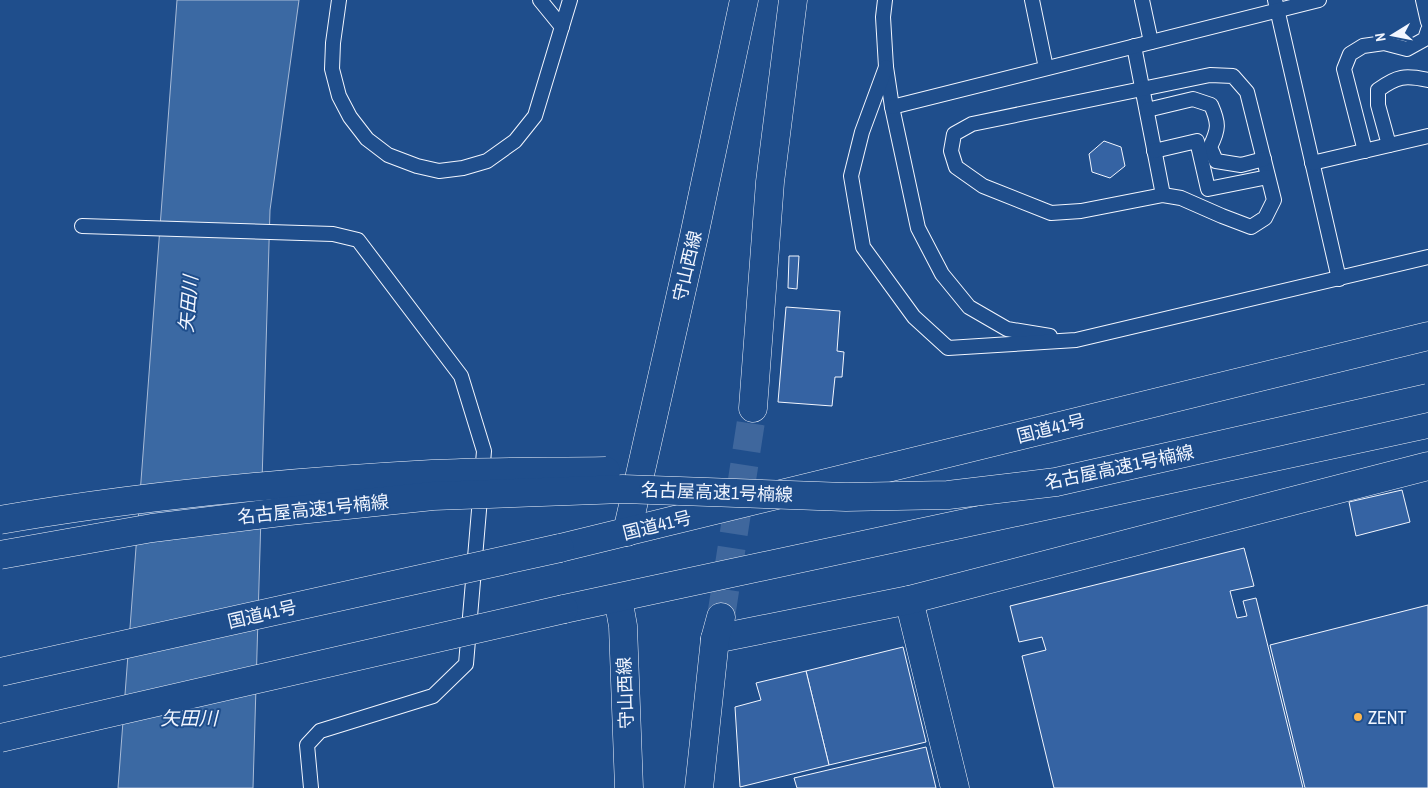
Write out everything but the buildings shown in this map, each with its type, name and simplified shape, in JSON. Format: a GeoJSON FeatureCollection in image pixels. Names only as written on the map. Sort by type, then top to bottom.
{"type":"FeatureCollection","features":[{"type":"Feature","properties":{"kind":"main road","name":"守山西線"},"geometry":{"type":"LineString","coordinates":[[627,532],[694,236],[744,0]]}},
{"type":"Feature","properties":{"kind":"main road"},"geometry":{"type":"LineString","coordinates":[[753,408],[770,182],[793,0]]}},
{"type":"Feature","properties":{"kind":"main road","name":"国道41号"},"geometry":{"type":"LineString","coordinates":[[0,672],[560,548],[1428,336]]}},
{"type":"Feature","properties":{"kind":"main road","name":"名古屋高速1号楠線"},"geometry":{"type":"LineString","coordinates":[[0,520],[151,498],[285,485],[433,474],[626,471],[846,480],[948,478],[1054,464],[1318,408],[1428,382]]}},
{"type":"Feature","properties":{"kind":"main road","name":"名古屋高速1号楠線"},"geometry":{"type":"LineString","coordinates":[[0,555],[152,528],[433,496],[623,489],[846,497],[948,495],[1056,482],[1428,398]]}},
{"type":"Feature","properties":{"kind":"main road"},"geometry":{"type":"LineString","coordinates":[[0,738],[564,609],[1428,424]]}},
{"type":"Feature","properties":{"kind":"main road"},"geometry":{"type":"LineString","coordinates":[[699,788],[718,628],[909,600],[1428,466]]}},
{"type":"Feature","properties":{"kind":"main road","name":"守山西線"},"geometry":{"type":"LineString","coordinates":[[618,598],[623,626],[629,788]]}},
{"type":"Feature","properties":{"kind":"main road"},"geometry":{"type":"LineString","coordinates":[[909,600],[955,788]]}},
{"type":"Feature","properties":{"kind":"lane"},"geometry":{"type":"LineString","coordinates":[[540,0],[562,27]]}},
{"type":"Feature","properties":{"kind":"lane"},"geometry":{"type":"LineString","coordinates":[[340,1],[333,43],[332,69],[339,96],[350,117],[367,139],[388,155],[417,166],[439,171],[463,168],[487,161],[515,141],[535,116],[570,0]]}},
{"type":"Feature","properties":{"kind":"lane"},"geometry":{"type":"LineString","coordinates":[[885,0],[883,16],[886,67],[892,107],[918,228],[942,274],[969,307],[1007,329],[1076,340]]}},
{"type":"Feature","properties":{"kind":"lane"},"geometry":{"type":"LineString","coordinates":[[1032,0],[1046,68]]}},
{"type":"Feature","properties":{"kind":"lane"},"geometry":{"type":"LineString","coordinates":[[1142,0],[1151,42]]}},
{"type":"Feature","properties":{"kind":"lane"},"geometry":{"type":"LineString","coordinates":[[892,107],[1151,42],[1276,5],[1319,0]]}},
{"type":"Feature","properties":{"kind":"lane"},"geometry":{"type":"LineString","coordinates":[[1423,0],[1428,22]]}},
{"type":"Feature","properties":{"kind":"lane"},"geometry":{"type":"LineString","coordinates":[[1276,5],[1339,278]]}},
{"type":"Feature","properties":{"kind":"lane"},"geometry":{"type":"LineString","coordinates":[[1364,151],[1344,69],[1350,54],[1363,46],[1384,43],[1407,49],[1425,39],[1428,30]]}},
{"type":"Feature","properties":{"kind":"lane"},"geometry":{"type":"LineString","coordinates":[[1134,46],[1163,195]]}},
{"type":"Feature","properties":{"kind":"lane"},"geometry":{"type":"LineString","coordinates":[[886,67],[862,132],[851,176],[863,247],[914,317],[948,348],[1076,340],[1428,257]]}},
{"type":"Feature","properties":{"kind":"lane"},"geometry":{"type":"LineString","coordinates":[[1210,75],[1233,76],[1247,92],[1264,159],[1274,200],[1265,218],[1251,227],[1181,198],[1163,195],[1081,211],[1051,213],[983,186],[956,167],[951,152],[954,134],[972,124],[1210,75]]}},
{"type":"Feature","properties":{"kind":"lane"},"geometry":{"type":"LineString","coordinates":[[1389,145],[1378,105],[1378,90],[1393,79],[1410,76],[1428,80]]}},
{"type":"Feature","properties":{"kind":"lane"},"geometry":{"type":"LineString","coordinates":[[1147,110],[1193,99],[1211,105],[1217,119],[1216,134],[1210,147],[1216,161],[1242,165],[1264,159]]}},
{"type":"Feature","properties":{"kind":"lane"},"geometry":{"type":"LineString","coordinates":[[1312,163],[1428,136]]}},
{"type":"Feature","properties":{"kind":"lane"},"geometry":{"type":"LineString","coordinates":[[1154,151],[1197,141],[1208,189],[1268,177]]}},
{"type":"Feature","properties":{"kind":"lane"},"geometry":{"type":"LineString","coordinates":[[82,226],[333,234],[358,240],[461,376],[484,451],[466,664],[433,696],[320,731],[307,745],[311,788]]}},
{"type":"Feature","properties":{"kind":"water","name":"矢田川"},"geometry":{"type":"Polygon","coordinates":[[[177,0],[299,0],[270,210],[253,788],[118,788],[177,0]]]}},
{"type":"Feature","properties":{"kind":"tunnel"},"geometry":{"type":"LineString","coordinates":[[721,617],[753,408]]}},
{"type":"Feature","properties":{"kind":"place","name":"ZENT"},"geometry":{"type":"Point","coordinates":[1358,717]}}]}
